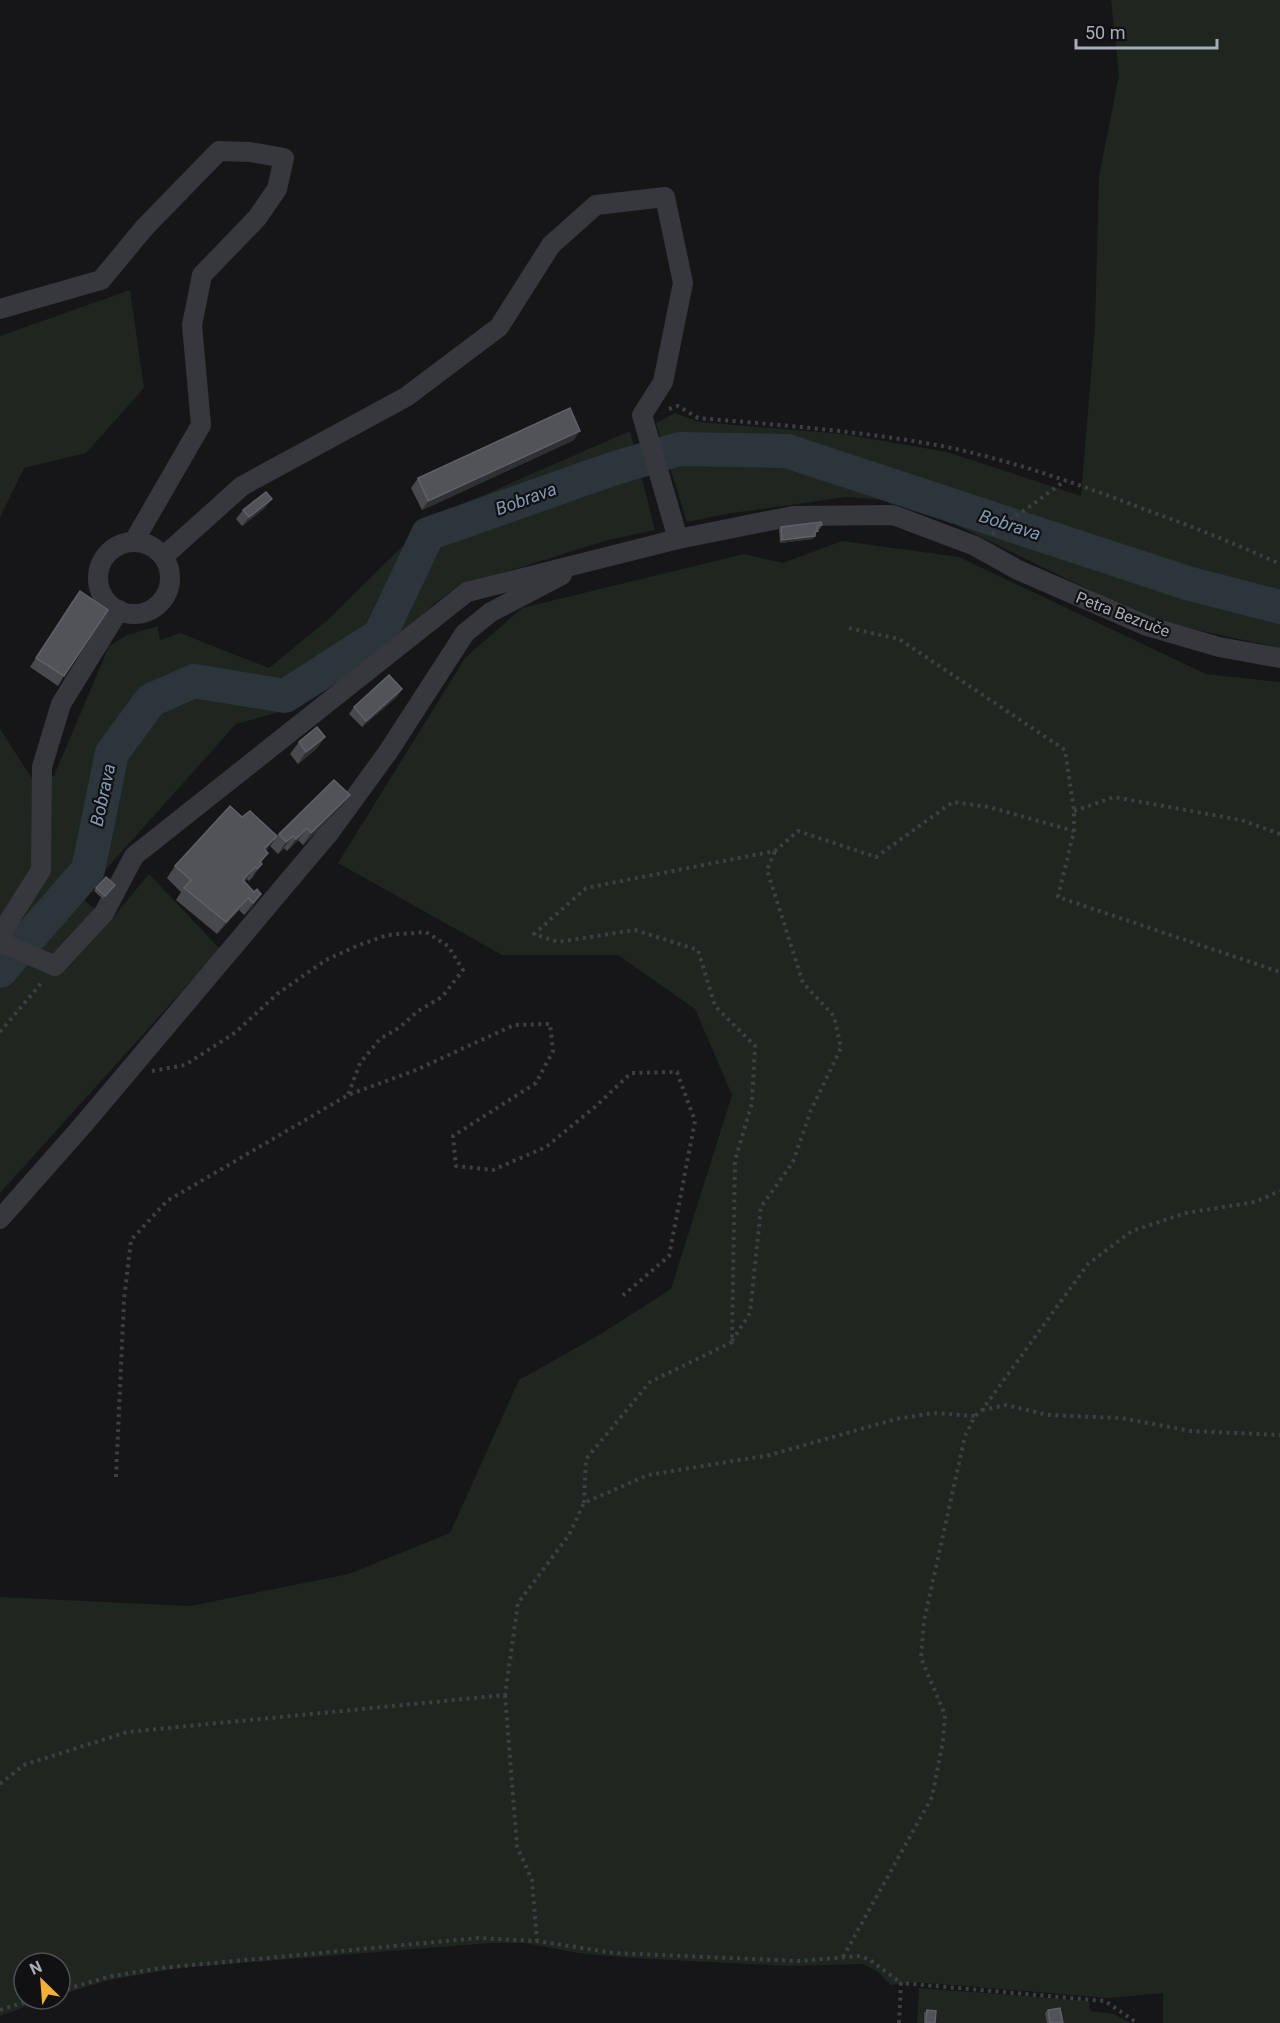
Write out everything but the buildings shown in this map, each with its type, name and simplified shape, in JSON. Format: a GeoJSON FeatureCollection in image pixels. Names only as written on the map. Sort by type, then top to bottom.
{"type":"FeatureCollection","features":[{"type":"Feature","properties":{"kind":"street"},"geometry":{"type":"LineString","coordinates":[[0,309],[101,280],[145,227],[219,151],[250,152],[284,158],[277,189],[257,218],[202,275],[192,324],[201,425],[134,541]]}},
{"type":"Feature","properties":{"kind":"street"},"geometry":{"type":"LineString","coordinates":[[164,556],[242,486],[406,397],[499,327],[551,245],[596,205],[665,197],[683,284],[663,382],[643,423],[678,539]]}},
{"type":"Feature","properties":{"kind":"street","name":"Petra Bezruče"},"geometry":{"type":"LineString","coordinates":[[586,562],[678,539],[793,516],[893,515],[975,546],[1018,570],[1147,626],[1219,647],[1280,658]]}},
{"type":"Feature","properties":{"kind":"street"},"geometry":{"type":"LineString","coordinates":[[134,541],[147,543],[164,556],[169,568],[170,580],[163,600],[153,609],[141,613],[119,610],[108,603],[101,593],[98,580],[98,572],[103,560],[111,550],[134,541]]}},
{"type":"Feature","properties":{"kind":"street"},"geometry":{"type":"LineString","coordinates":[[119,610],[62,704],[42,767],[41,870],[1,940],[50,964],[105,913],[134,856],[467,592],[586,562]]}},
{"type":"Feature","properties":{"kind":"street"},"geometry":{"type":"LineString","coordinates":[[0,1218],[125,1076],[329,833],[388,752],[465,633],[491,612],[586,562]]}},
{"type":"Feature","properties":{"kind":"path"},"geometry":{"type":"LineString","coordinates":[[643,423],[678,406],[698,418],[841,430],[943,447],[1033,469],[1066,480],[1233,542],[1280,564]]}},
{"type":"Feature","properties":{"kind":"path"},"geometry":{"type":"LineString","coordinates":[[975,546],[1066,480]]}},
{"type":"Feature","properties":{"kind":"path"},"geometry":{"type":"LineString","coordinates":[[849,628],[898,639],[1065,750],[1074,812],[1074,831],[1058,897],[1280,972]]}},
{"type":"Feature","properties":{"kind":"path"},"geometry":{"type":"LineString","coordinates":[[1074,812],[1114,797],[1241,820],[1280,834]]}},
{"type":"Feature","properties":{"kind":"path"},"geometry":{"type":"LineString","coordinates":[[537,1941],[532,1880],[517,1846],[505,1695],[518,1603],[569,1535],[584,1503],[586,1459],[650,1382],[732,1342],[750,1313],[761,1207],[793,1162],[811,1110],[841,1048],[834,1016],[802,983],[767,870],[775,851],[798,831],[876,857],[953,802],[989,807],[1074,831]]}},
{"type":"Feature","properties":{"kind":"path"},"geometry":{"type":"LineString","coordinates":[[732,1342],[735,1160],[752,1103],[755,1046],[714,1006],[698,950],[635,930],[558,942],[534,934],[586,888],[775,851]]}},
{"type":"Feature","properties":{"kind":"path"},"geometry":{"type":"LineString","coordinates":[[125,1076],[185,1065],[236,1032],[277,994],[326,960],[358,945],[388,935],[426,932],[448,946],[463,970],[442,997],[418,1011],[400,1027],[380,1039],[360,1063],[348,1095]]}},
{"type":"Feature","properties":{"kind":"path"},"geometry":{"type":"LineString","coordinates":[[0,1032],[50,964]]}},
{"type":"Feature","properties":{"kind":"path"},"geometry":{"type":"LineString","coordinates":[[116,1478],[124,1300],[131,1240],[167,1201],[348,1095],[416,1070],[514,1025],[550,1024],[553,1051],[536,1083],[453,1136],[456,1166],[493,1170],[546,1147],[596,1106],[631,1073],[677,1072],[695,1121],[669,1256],[620,1298]]}},
{"type":"Feature","properties":{"kind":"path"},"geometry":{"type":"LineString","coordinates":[[843,1957],[932,1797],[943,1741],[945,1715],[921,1658],[924,1621],[965,1436],[975,1416],[1088,1264],[1132,1231],[1186,1213],[1255,1202],[1280,1191]]}},
{"type":"Feature","properties":{"kind":"path"},"geometry":{"type":"LineString","coordinates":[[981,1410],[1006,1405],[1048,1415],[1121,1418],[1191,1431],[1280,1435]]}},
{"type":"Feature","properties":{"kind":"path"},"geometry":{"type":"LineString","coordinates":[[584,1503],[648,1475],[770,1455],[896,1419],[933,1413],[975,1416]]}},
{"type":"Feature","properties":{"kind":"path"},"geometry":{"type":"LineString","coordinates":[[0,1784],[24,1765],[127,1732],[505,1695]]}},
{"type":"Feature","properties":{"kind":"path"},"geometry":{"type":"LineString","coordinates":[[72,1988],[108,1977],[161,1968],[478,1938],[537,1941],[614,1953],[798,1961],[860,1956],[870,1960],[901,1983],[1105,2001],[1137,2023]]}},
{"type":"Feature","properties":{"kind":"path"},"geometry":{"type":"LineString","coordinates":[[899,2023],[901,1983]]}},
{"type":"Feature","properties":{"kind":"shaded area"},"geometry":{"type":"Polygon","coordinates":[[[1111,0],[1280,0],[1280,648],[1151,620],[944,519],[898,501],[846,497],[726,514],[687,522],[656,423],[675,413],[699,422],[843,434],[947,452],[1081,496],[1095,326],[1099,177],[1119,75],[1111,0]]]}},
{"type":"Feature","properties":{"kind":"shaded area"},"geometry":{"type":"Polygon","coordinates":[[[130,290],[144,388],[86,453],[24,468],[0,517],[0,336],[130,290]]]}},
{"type":"Feature","properties":{"kind":"shaded area"},"geometry":{"type":"Polygon","coordinates":[[[630,431],[655,530],[608,540],[457,587],[433,605],[377,656],[291,709],[236,724],[81,897],[109,922],[149,874],[220,949],[0,1193],[0,729],[33,780],[54,776],[109,646],[127,635],[158,626],[160,640],[180,633],[269,668],[329,619],[431,518],[630,431]]]}},
{"type":"Feature","properties":{"kind":"shaded area"},"geometry":{"type":"Polygon","coordinates":[[[842,541],[959,557],[1206,674],[1280,682],[1280,2023],[1163,2023],[1163,1993],[1108,1998],[915,1982],[891,1985],[877,1971],[863,1964],[789,1966],[632,1958],[578,1953],[525,1943],[490,1943],[179,1968],[109,1980],[72,1991],[72,1951],[12,1951],[14,2011],[0,2016],[0,1597],[190,1606],[349,1574],[450,1533],[519,1380],[599,1335],[671,1289],[732,1095],[695,1009],[618,955],[502,955],[338,863],[465,658],[522,608],[744,554],[783,563],[842,541]]]}},
{"type":"Feature","properties":{"kind":"shaded area"},"geometry":{"type":"Polygon","coordinates":[[[919,1988],[1089,2001],[1090,2011],[1114,2014],[1130,2023],[917,2023],[919,1988]]]}},
{"type":"Feature","properties":{"kind":"waterway","name":"Bobrava"},"geometry":{"type":"LineString","coordinates":[[0,971],[88,870],[112,753],[151,700],[194,681],[285,696],[380,635],[428,534],[609,470],[679,449],[787,451],[1187,583],[1280,607]]}}]}
